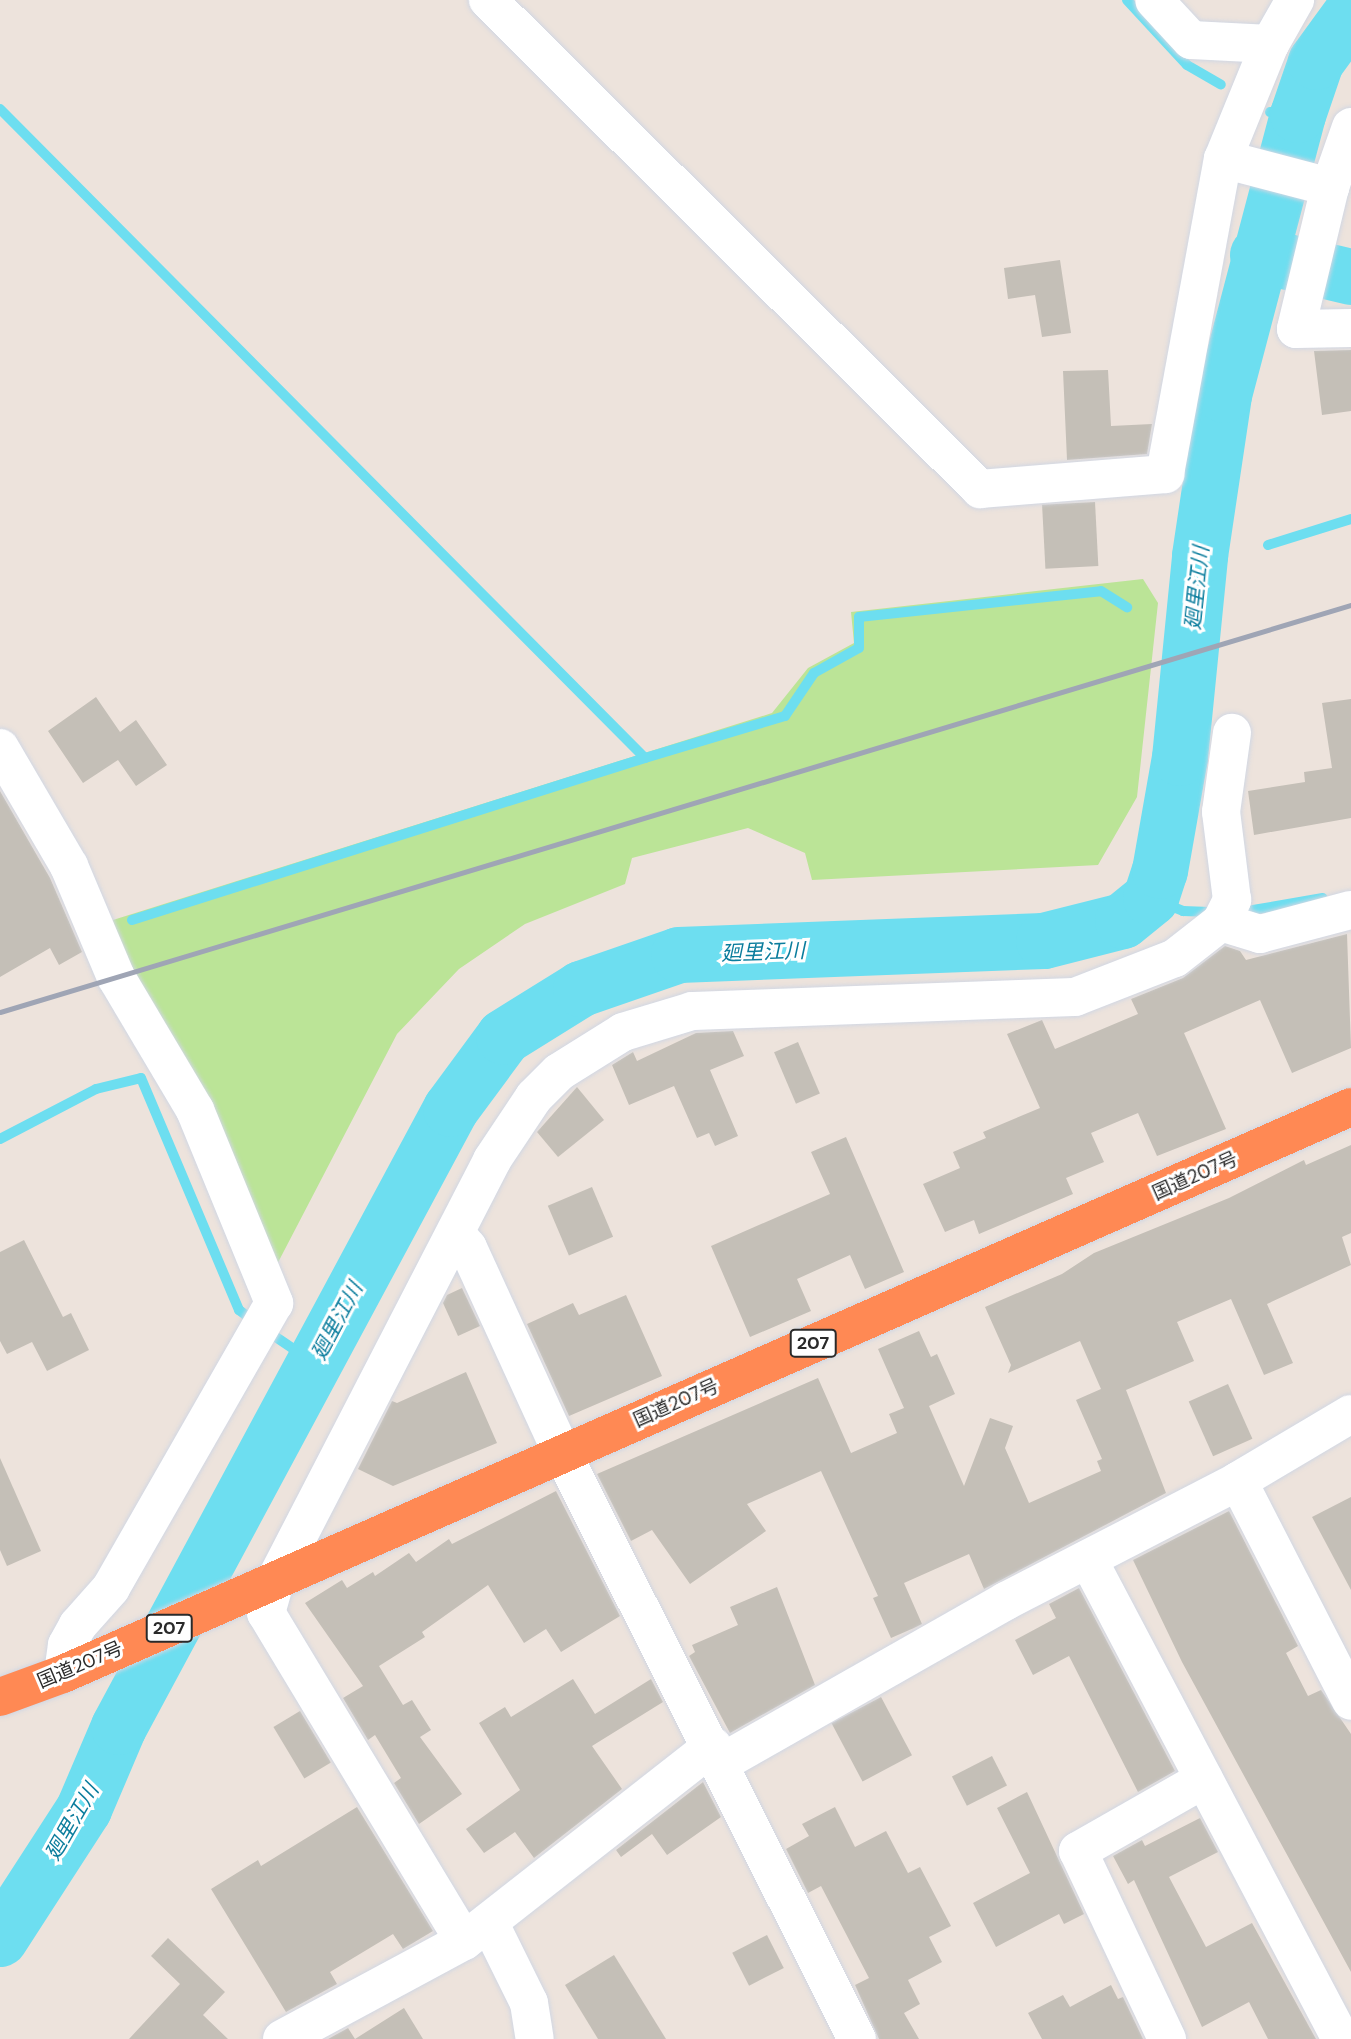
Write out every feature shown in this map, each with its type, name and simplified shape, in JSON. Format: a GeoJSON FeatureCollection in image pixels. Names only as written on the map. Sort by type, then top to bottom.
{"type":"FeatureCollection","features":[{"type":"Feature","properties":{"kind":"highway","name":"国道207号"},"geometry":{"type":"LineString","coordinates":[[0,1698],[63,1674],[1351,1107]]}},
{"type":"Feature","properties":{"kind":"street"},"geometry":{"type":"LineString","coordinates":[[488,0],[980,489],[1165,474],[1223,159],[1269,44],[1295,0]]}},
{"type":"Feature","properties":{"kind":"street"},"geometry":{"type":"LineString","coordinates":[[1154,0],[1191,40],[1269,44]]}},
{"type":"Feature","properties":{"kind":"street"},"geometry":{"type":"LineString","coordinates":[[1351,127],[1330,187],[1296,329],[1351,328]]}},
{"type":"Feature","properties":{"kind":"street"},"geometry":{"type":"LineString","coordinates":[[1223,159],[1330,187]]}},
{"type":"Feature","properties":{"kind":"street"},"geometry":{"type":"LineString","coordinates":[[1227,911],[1221,812],[1232,733]]}},
{"type":"Feature","properties":{"kind":"street"},"geometry":{"type":"LineString","coordinates":[[0,748],[69,866],[116,977],[195,1110],[274,1303],[111,1588],[78,1625],[67,1645],[63,1674]]}},
{"type":"Feature","properties":{"kind":"street"},"geometry":{"type":"LineString","coordinates":[[1227,911],[1260,934],[1351,910]]}},
{"type":"Feature","properties":{"kind":"street"},"geometry":{"type":"LineString","coordinates":[[535,2039],[529,2004],[272,1629],[265,1613],[275,1581],[492,1160],[534,1097],[559,1072],[623,1032],[692,1011],[1075,997],[1175,958],[1227,911]]}},
{"type":"Feature","properties":{"kind":"street"},"geometry":{"type":"LineString","coordinates":[[456,1234],[468,1248],[562,1453],[717,1754],[857,2039]]}},
{"type":"Feature","properties":{"kind":"street"},"geometry":{"type":"LineString","coordinates":[[282,2039],[477,1931],[717,1754],[1238,1481],[1351,1414]]}},
{"type":"Feature","properties":{"kind":"street"},"geometry":{"type":"LineString","coordinates":[[1238,1481],[1351,1701]]}},
{"type":"Feature","properties":{"kind":"street"},"geometry":{"type":"LineString","coordinates":[[1088,1559],[1341,2039]]}},
{"type":"Feature","properties":{"kind":"street"},"geometry":{"type":"LineString","coordinates":[[1167,2039],[1078,1851],[1204,1779]]}},
{"type":"Feature","properties":{"kind":"green space"},"geometry":{"type":"Polygon","coordinates":[[[1143,579],[1158,603],[1137,797],[1098,865],[812,880],[805,853],[748,828],[632,858],[625,884],[525,924],[459,969],[397,1034],[272,1274],[118,959],[113,920],[772,713],[808,668],[854,643],[851,612],[1143,579]]]}},
{"type":"Feature","properties":{"kind":"building"},"geometry":{"type":"Polygon","coordinates":[[[1060,260],[1071,333],[1042,337],[1035,295],[1008,299],[1004,268],[1060,260]]]}},
{"type":"Feature","properties":{"kind":"building"},"geometry":{"type":"Polygon","coordinates":[[[1351,350],[1351,411],[1322,415],[1314,351],[1351,350]]]}},
{"type":"Feature","properties":{"kind":"building"},"geometry":{"type":"Polygon","coordinates":[[[1108,370],[1111,426],[1152,424],[1147,454],[1067,460],[1063,371],[1108,370]]]}},
{"type":"Feature","properties":{"kind":"building"},"geometry":{"type":"Polygon","coordinates":[[[1095,502],[1098,566],[1045,569],[1042,505],[1095,502]]]}},
{"type":"Feature","properties":{"kind":"building"},"geometry":{"type":"Polygon","coordinates":[[[96,697],[120,732],[136,720],[167,765],[136,786],[118,760],[83,783],[48,731],[96,697]]]}},
{"type":"Feature","properties":{"kind":"building"},"geometry":{"type":"Polygon","coordinates":[[[1351,699],[1351,818],[1254,835],[1248,791],[1305,782],[1304,772],[1332,768],[1322,703],[1351,699]]]}},
{"type":"Feature","properties":{"kind":"building"},"geometry":{"type":"Polygon","coordinates":[[[0,791],[50,878],[82,952],[59,965],[50,948],[0,977],[0,791]]]}},
{"type":"Feature","properties":{"kind":"building"},"geometry":{"type":"Polygon","coordinates":[[[1347,934],[1351,1048],[1292,1073],[1260,1000],[1184,1033],[1226,1129],[1157,1156],[1138,1113],[1091,1133],[1104,1162],[1066,1178],[1073,1194],[979,1234],[974,1220],[945,1232],[923,1184],[960,1168],[953,1152],[986,1138],[983,1132],[1040,1108],[1007,1034],[1042,1020],[1055,1049],[1138,1014],[1131,999],[1183,978],[1225,946],[1240,951],[1246,960],[1347,934]]]}},
{"type":"Feature","properties":{"kind":"building"},"geometry":{"type":"Polygon","coordinates":[[[733,1031],[744,1056],[710,1070],[738,1136],[715,1146],[709,1133],[697,1138],[674,1086],[629,1105],[612,1065],[633,1052],[637,1061],[696,1033],[733,1031]]]}},
{"type":"Feature","properties":{"kind":"building"},"geometry":{"type":"Polygon","coordinates":[[[798,1042],[820,1094],[796,1104],[774,1052],[798,1042]]]}},
{"type":"Feature","properties":{"kind":"building"},"geometry":{"type":"Polygon","coordinates":[[[577,1087],[604,1120],[558,1157],[537,1132],[577,1087]]]}},
{"type":"Feature","properties":{"kind":"building"},"geometry":{"type":"Polygon","coordinates":[[[846,1137],[904,1272],[865,1289],[850,1255],[797,1279],[811,1311],[750,1337],[711,1246],[830,1194],[811,1152],[846,1137]]]}},
{"type":"Feature","properties":{"kind":"building"},"geometry":{"type":"Polygon","coordinates":[[[1351,1145],[1351,1233],[1342,1237],[1351,1265],[1267,1304],[1293,1363],[1264,1375],[1231,1299],[1177,1322],[1194,1361],[1126,1390],[1166,1493],[984,1589],[969,1554],[904,1583],[922,1624],[914,1628],[891,1638],[873,1598],[878,1596],[821,1471],[747,1504],[766,1531],[690,1584],[652,1530],[631,1541],[597,1474],[818,1378],[851,1453],[897,1433],[889,1414],[904,1408],[878,1349],[919,1331],[931,1357],[937,1354],[955,1394],[929,1406],[964,1486],[990,1418],[1013,1426],[1005,1448],[1029,1503],[1101,1471],[1097,1461],[1102,1459],[1076,1400],[1101,1389],[1080,1341],[1008,1373],[1011,1365],[985,1307],[1062,1274],[1094,1253],[1229,1198],[1304,1160],[1306,1165],[1351,1145]]]}},
{"type":"Feature","properties":{"kind":"building"},"geometry":{"type":"Polygon","coordinates":[[[592,1187],[613,1237],[569,1255],[548,1206],[592,1187]]]}},
{"type":"Feature","properties":{"kind":"building"},"geometry":{"type":"Polygon","coordinates":[[[24,1240],[63,1317],[71,1313],[89,1350],[47,1371],[32,1342],[7,1354],[0,1341],[0,1252],[24,1240]]]}},
{"type":"Feature","properties":{"kind":"building"},"geometry":{"type":"Polygon","coordinates":[[[462,1288],[480,1326],[458,1336],[443,1303],[447,1295],[462,1288]]]}},
{"type":"Feature","properties":{"kind":"building"},"geometry":{"type":"Polygon","coordinates":[[[626,1295],[662,1376],[569,1416],[527,1324],[573,1303],[579,1315],[626,1295]]]}},
{"type":"Feature","properties":{"kind":"building"},"geometry":{"type":"Polygon","coordinates":[[[466,1372],[497,1443],[393,1486],[358,1469],[392,1401],[397,1403],[466,1372]]]}},
{"type":"Feature","properties":{"kind":"building"},"geometry":{"type":"Polygon","coordinates":[[[1228,1384],[1252,1439],[1213,1456],[1189,1401],[1228,1384]]]}},
{"type":"Feature","properties":{"kind":"building"},"geometry":{"type":"Polygon","coordinates":[[[0,1458],[41,1551],[7,1566],[0,1550],[0,1458]]]}},
{"type":"Feature","properties":{"kind":"building"},"geometry":{"type":"Polygon","coordinates":[[[556,1491],[620,1616],[561,1652],[546,1629],[524,1643],[488,1585],[422,1632],[425,1637],[379,1666],[403,1705],[412,1700],[431,1730],[420,1737],[462,1794],[419,1824],[394,1783],[401,1778],[375,1735],[368,1740],[343,1698],[363,1686],[305,1603],[342,1580],[347,1588],[373,1572],[375,1576],[409,1553],[416,1562],[449,1539],[452,1544],[556,1491]]]}},
{"type":"Feature","properties":{"kind":"building"},"geometry":{"type":"Polygon","coordinates":[[[1351,1497],[1351,1590],[1312,1517],[1351,1497]]]}},
{"type":"Feature","properties":{"kind":"building"},"geometry":{"type":"Polygon","coordinates":[[[1229,1511],[1298,1646],[1286,1653],[1308,1696],[1321,1690],[1351,1734],[1351,1972],[1182,1662],[1133,1560],[1229,1511]]]}},
{"type":"Feature","properties":{"kind":"building"},"geometry":{"type":"Polygon","coordinates":[[[777,1587],[815,1685],[730,1733],[689,1656],[695,1652],[692,1645],[738,1625],[730,1607],[777,1587]]]}},
{"type":"Feature","properties":{"kind":"building"},"geometry":{"type":"Polygon","coordinates":[[[1079,1588],[1175,1771],[1138,1792],[1069,1656],[1033,1675],[1015,1640],[1056,1618],[1049,1604],[1079,1588]]]}},
{"type":"Feature","properties":{"kind":"building"},"geometry":{"type":"Polygon","coordinates":[[[573,1679],[595,1714],[651,1679],[663,1702],[592,1746],[622,1789],[534,1858],[515,1832],[484,1853],[466,1829],[520,1790],[479,1723],[505,1707],[511,1717],[573,1679]]]}},
{"type":"Feature","properties":{"kind":"building"},"geometry":{"type":"Polygon","coordinates":[[[881,1697],[912,1755],[863,1782],[832,1723],[881,1697]]]}},
{"type":"Feature","properties":{"kind":"building"},"geometry":{"type":"Polygon","coordinates":[[[300,1711],[331,1762],[304,1778],[273,1727],[300,1711]]]}},
{"type":"Feature","properties":{"kind":"building"},"geometry":{"type":"Polygon","coordinates":[[[992,1756],[1007,1785],[967,1806],[952,1776],[992,1756]]]}},
{"type":"Feature","properties":{"kind":"building"},"geometry":{"type":"Polygon","coordinates":[[[703,1782],[721,1817],[667,1855],[652,1834],[621,1857],[616,1850],[703,1782]]]}},
{"type":"Feature","properties":{"kind":"building"},"geometry":{"type":"Polygon","coordinates":[[[1027,1792],[1084,1914],[1064,1924],[1059,1914],[996,1947],[973,1903],[1030,1873],[997,1808],[1027,1792]]]}},
{"type":"Feature","properties":{"kind":"building"},"geometry":{"type":"Polygon","coordinates":[[[357,1807],[433,1931],[403,1949],[393,1934],[330,1972],[337,1984],[286,2012],[211,1889],[258,1860],[261,1866],[357,1807]]]}},
{"type":"Feature","properties":{"kind":"building"},"geometry":{"type":"Polygon","coordinates":[[[835,1807],[855,1847],[886,1831],[908,1873],[920,1867],[951,1926],[929,1937],[942,1962],[908,1980],[920,2004],[904,2013],[919,2039],[879,2039],[855,1985],[869,1978],[821,1886],[808,1893],[786,1849],[809,1836],[802,1824],[835,1807]]]}},
{"type":"Feature","properties":{"kind":"building"},"geometry":{"type":"Polygon","coordinates":[[[1200,1818],[1218,1852],[1169,1877],[1206,1947],[1252,1923],[1316,2039],[1268,2039],[1249,2002],[1202,2027],[1134,1880],[1128,1884],[1113,1856],[1142,1840],[1145,1846],[1200,1818]]]}},
{"type":"Feature","properties":{"kind":"building"},"geometry":{"type":"Polygon","coordinates":[[[767,1935],[784,1968],[749,1986],[732,1953],[767,1935]]]}},
{"type":"Feature","properties":{"kind":"building"},"geometry":{"type":"Polygon","coordinates":[[[168,1938],[225,1992],[203,2015],[228,2039],[129,2039],[180,1984],[151,1956],[168,1938]]]}},
{"type":"Feature","properties":{"kind":"building"},"geometry":{"type":"Polygon","coordinates":[[[614,1955],[666,2039],[598,2039],[565,1985],[614,1955]]]}},
{"type":"Feature","properties":{"kind":"building"},"geometry":{"type":"Polygon","coordinates":[[[1111,1985],[1118,1999],[1123,1997],[1143,2039],[1042,2039],[1028,2013],[1063,1995],[1070,2007],[1111,1985]]]}},
{"type":"Feature","properties":{"kind":"building"},"geometry":{"type":"Polygon","coordinates":[[[404,2008],[423,2039],[355,2039],[404,2008]]]}},
{"type":"Feature","properties":{"kind":"building"},"geometry":{"type":"Polygon","coordinates":[[[348,2028],[355,2039],[328,2039],[348,2028]]]}},
{"type":"Feature","properties":{"kind":"waterway"},"geometry":{"type":"LineString","coordinates":[[1127,0],[1187,65],[1221,85]]}},
{"type":"Feature","properties":{"kind":"waterway","name":"廻里江川"},"geometry":{"type":"LineString","coordinates":[[0,1939],[84,1809],[119,1727],[451,1109],[504,1037],[581,989],[679,955],[1044,941],[1123,921],[1151,898],[1160,871],[1180,758],[1200,556],[1224,395],[1298,115],[1316,62],[1351,14]]}},
{"type":"Feature","properties":{"kind":"waterway"},"geometry":{"type":"LineString","coordinates":[[0,109],[645,758],[785,716],[814,673],[859,648],[859,617],[1101,591],[1127,607]]}},
{"type":"Feature","properties":{"kind":"waterway"},"geometry":{"type":"LineString","coordinates":[[1270,112],[1298,115]]}},
{"type":"Feature","properties":{"kind":"waterway"},"geometry":{"type":"LineString","coordinates":[[1258,255],[1351,277]]}},
{"type":"Feature","properties":{"kind":"waterway"},"geometry":{"type":"LineString","coordinates":[[1268,545],[1351,519]]}},
{"type":"Feature","properties":{"kind":"waterway"},"geometry":{"type":"LineString","coordinates":[[132,920],[645,758]]}},
{"type":"Feature","properties":{"kind":"waterway"},"geometry":{"type":"LineString","coordinates":[[1151,898],[1183,911],[1216,912]]}},
{"type":"Feature","properties":{"kind":"waterway"},"geometry":{"type":"LineString","coordinates":[[1241,912],[1323,898]]}},
{"type":"Feature","properties":{"kind":"waterway"},"geometry":{"type":"LineString","coordinates":[[0,1139],[96,1089],[141,1078],[239,1310],[255,1322]]}},
{"type":"Feature","properties":{"kind":"waterway"},"geometry":{"type":"LineString","coordinates":[[267,1331],[317,1365]]}},
{"type":"Feature","properties":{"kind":"railway"},"geometry":{"type":"LineString","coordinates":[[0,1012],[1351,605]]}}]}
